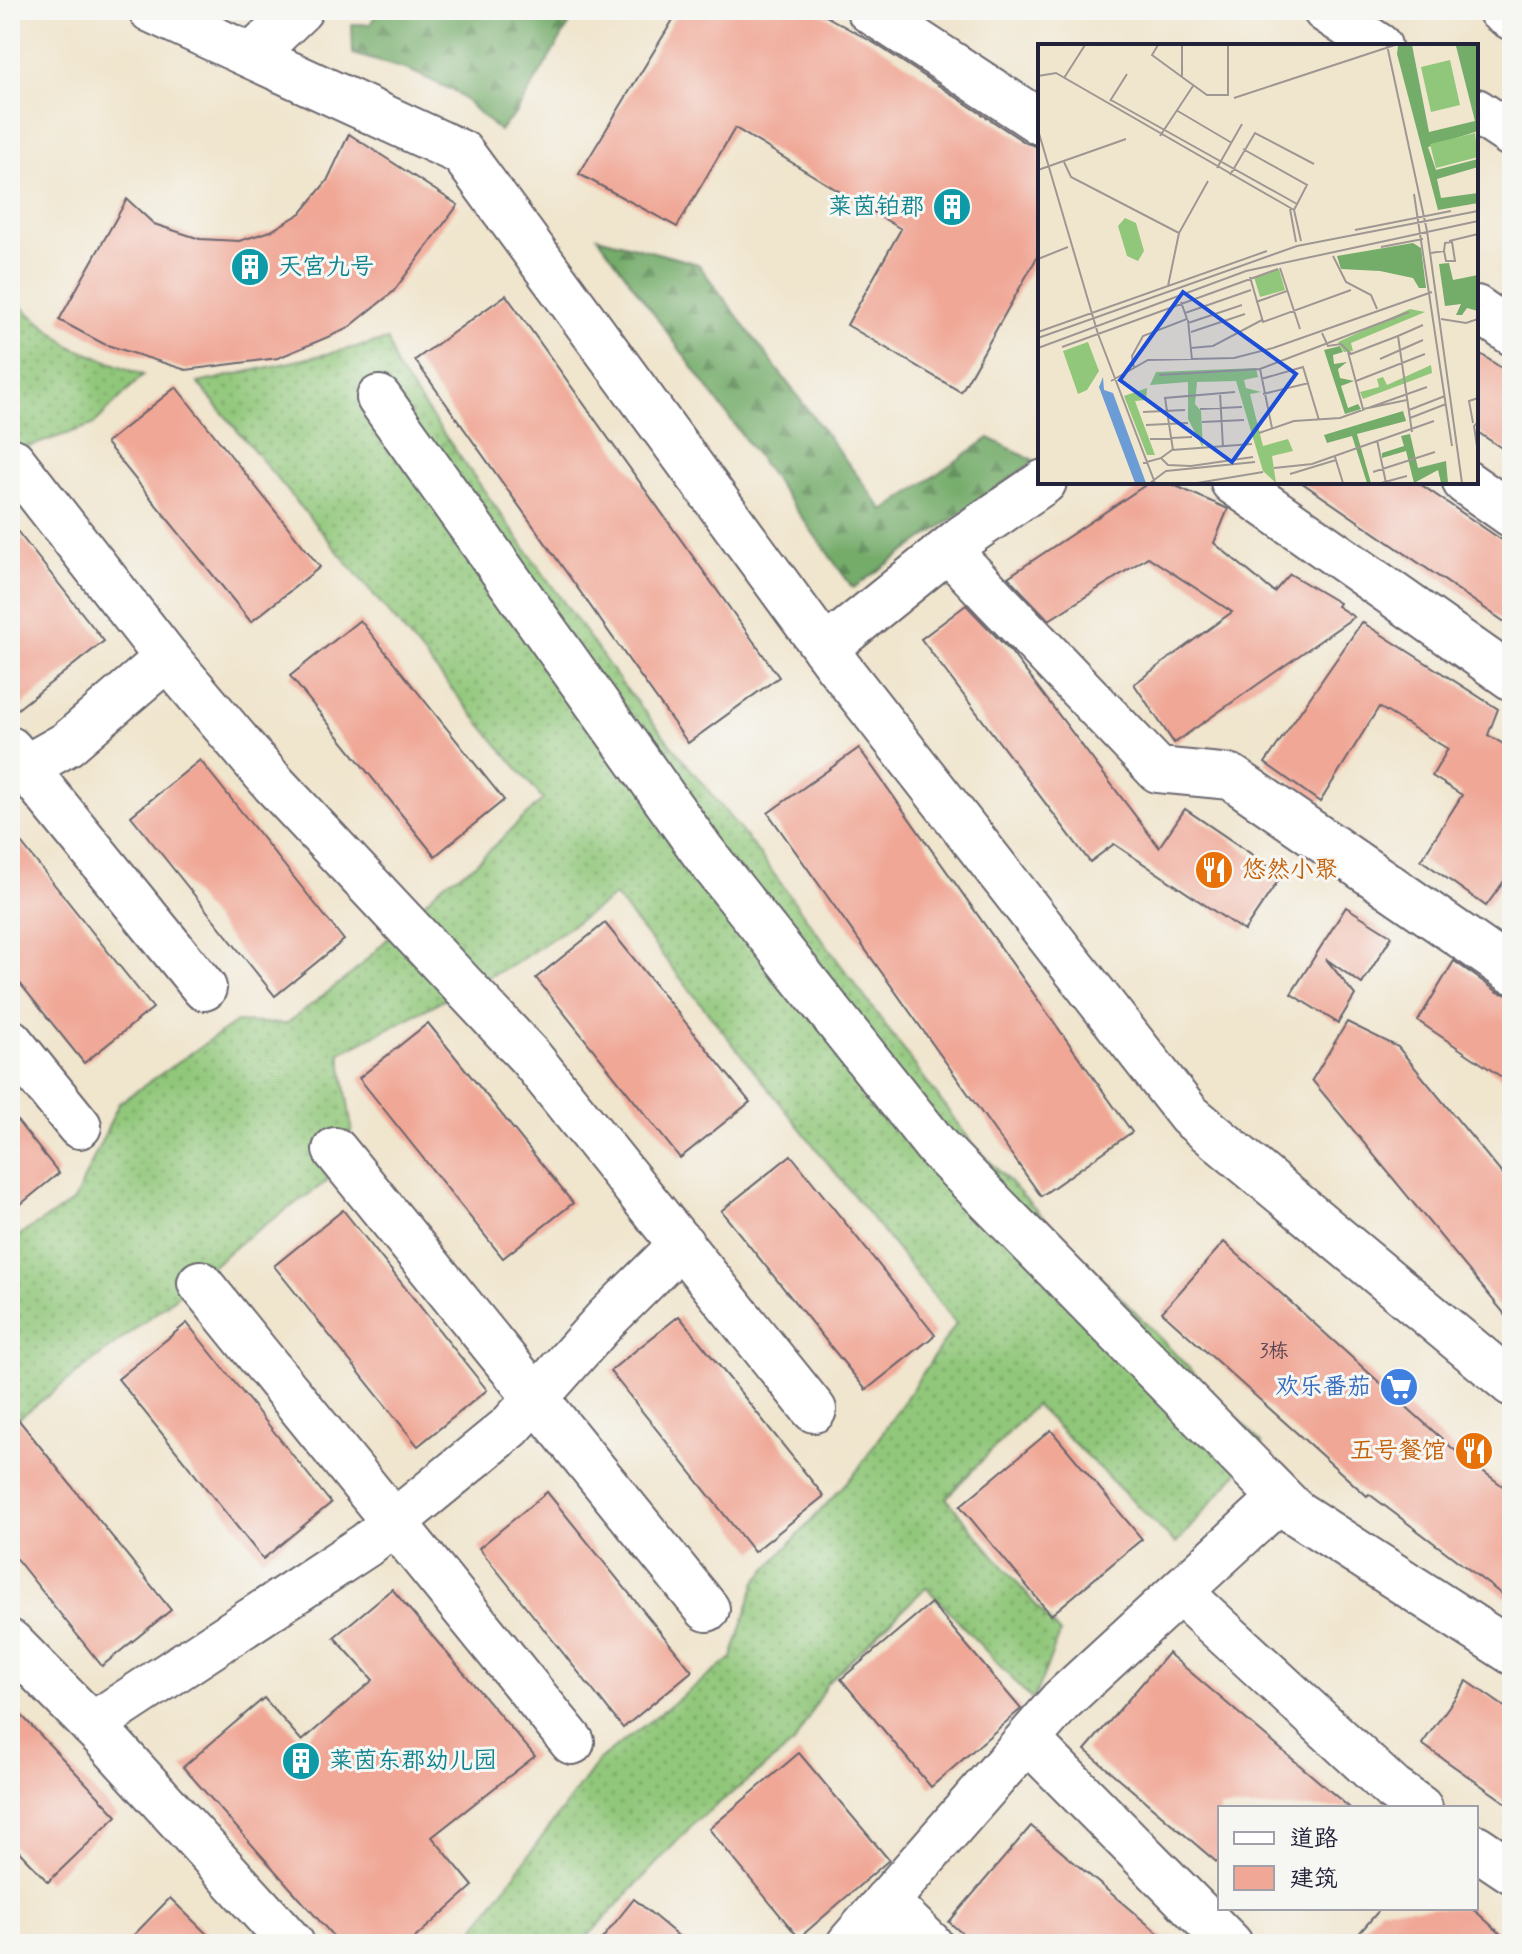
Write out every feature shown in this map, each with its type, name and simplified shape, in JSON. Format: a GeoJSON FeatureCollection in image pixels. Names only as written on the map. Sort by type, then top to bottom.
{"type":"FeatureCollection","features":[{"type":"Feature","properties":{"kind":"main road"},"geometry":{"type":"LineString","coordinates":[[151,10],[462,153],[825,649],[1189,1115],[1512,1384]]}},
{"type":"Feature","properties":{"kind":"main road"},"geometry":{"type":"LineString","coordinates":[[252,56],[300,10]]}},
{"type":"Feature","properties":{"kind":"main road"},"geometry":{"type":"LineString","coordinates":[[869,10],[1038,121]]}},
{"type":"Feature","properties":{"kind":"main road"},"geometry":{"type":"LineString","coordinates":[[1325,10],[1376,44]]}},
{"type":"Feature","properties":{"kind":"main road"},"geometry":{"type":"LineString","coordinates":[[1500,10],[1512,18]]}},
{"type":"Feature","properties":{"kind":"main road"},"geometry":{"type":"LineString","coordinates":[[1478,112],[1512,135]]}},
{"type":"Feature","properties":{"kind":"main road"},"geometry":{"type":"LineString","coordinates":[[1478,309],[1512,333]]}},
{"type":"Feature","properties":{"kind":"main road"},"geometry":{"type":"LineString","coordinates":[[379,398],[703,852],[937,1147],[1295,1512]]}},
{"type":"Feature","properties":{"kind":"main road"},"geometry":{"type":"LineString","coordinates":[[13,461],[167,658],[273,783],[530,1057],[814,1410]]}},
{"type":"Feature","properties":{"kind":"main road"},"geometry":{"type":"LineString","coordinates":[[825,649],[948,550],[1041,484]]}},
{"type":"Feature","properties":{"kind":"main road"},"geometry":{"type":"LineString","coordinates":[[1236,484],[1512,678]]}},
{"type":"Feature","properties":{"kind":"main road"},"geometry":{"type":"LineString","coordinates":[[1468,484],[1512,515]]}},
{"type":"Feature","properties":{"kind":"main road"},"geometry":{"type":"LineString","coordinates":[[948,550],[1158,770],[1231,777],[1512,971]]}},
{"type":"Feature","properties":{"kind":"main road"},"geometry":{"type":"LineString","coordinates":[[167,658],[67,744],[15,764],[204,988]]}},
{"type":"Feature","properties":{"kind":"main road"},"geometry":{"type":"LineString","coordinates":[[10,1041],[79,1126]]}},
{"type":"Feature","properties":{"kind":"main road"},"geometry":{"type":"LineString","coordinates":[[335,1150],[707,1609]]}},
{"type":"Feature","properties":{"kind":"main road"},"geometry":{"type":"LineString","coordinates":[[92,1725],[340,1563],[394,1522],[510,1427],[607,1318],[682,1244]]}},
{"type":"Feature","properties":{"kind":"main road"},"geometry":{"type":"LineString","coordinates":[[200,1283],[572,1742]]}},
{"type":"Feature","properties":{"kind":"main road"},"geometry":{"type":"LineString","coordinates":[[849,1944],[1061,1701],[1278,1501],[1512,1652]]}},
{"type":"Feature","properties":{"kind":"main road"},"geometry":{"type":"LineString","coordinates":[[1180,1592],[1393,1789],[1417,1806]]}},
{"type":"Feature","properties":{"kind":"main road"},"geometry":{"type":"LineString","coordinates":[[10,1642],[92,1725],[292,1944]]}},
{"type":"Feature","properties":{"kind":"main road"},"geometry":{"type":"LineString","coordinates":[[1028,1740],[1230,1944]]}},
{"type":"Feature","properties":{"kind":"main road"},"geometry":{"type":"LineString","coordinates":[[1478,1848],[1512,1871]]}},
{"type":"Feature","properties":{"kind":"main road"},"geometry":{"type":"LineString","coordinates":[[886,1901],[930,1944]]}},
{"type":"Feature","properties":{"kind":"green space"},"geometry":{"type":"Polygon","coordinates":[[[379,10],[578,10],[517,112],[499,131],[456,92],[411,71],[353,54],[352,24],[370,24],[379,10]]]}},
{"type":"Feature","properties":{"kind":"green space"},"geometry":{"type":"Polygon","coordinates":[[[598,237],[698,264],[884,511],[989,438],[1035,461],[853,588],[598,237]]]}},
{"type":"Feature","properties":{"kind":"green space"},"geometry":{"type":"Polygon","coordinates":[[[10,298],[72,347],[143,375],[93,425],[10,453],[10,298]]]}},
{"type":"Feature","properties":{"kind":"green space"},"geometry":{"type":"Polygon","coordinates":[[[388,340],[396,367],[622,684],[754,847],[972,1143],[1262,1444],[1176,1544],[1035,1405],[946,1498],[1060,1634],[1033,1701],[926,1587],[827,1683],[794,1744],[695,1822],[581,1944],[463,1944],[599,1760],[732,1658],[756,1581],[856,1472],[956,1324],[615,896],[516,963],[340,1053],[352,1129],[326,1182],[242,1241],[166,1305],[10,1425],[10,1241],[74,1201],[119,1103],[236,1022],[286,1024],[354,972],[444,883],[472,867],[543,799],[198,383],[388,340]]]}},
{"type":"Feature","properties":{"kind":"building","name":"莱茵铂郡"},"geometry":{"type":"Polygon","coordinates":[[[679,10],[815,10],[874,43],[1026,143],[1038,146],[1038,256],[961,392],[847,325],[901,229],[735,128],[677,227],[579,174],[679,10]]]}},
{"type":"Feature","properties":{"kind":"building","name":"天宫九号"},"geometry":{"type":"Polygon","coordinates":[[[349,134],[458,205],[393,292],[347,329],[278,358],[186,370],[104,344],[59,320],[127,199],[154,224],[200,239],[239,241],[271,231],[301,213],[327,181],[349,134]]]}},
{"type":"Feature","properties":{"kind":"building"},"geometry":{"type":"Polygon","coordinates":[[[506,295],[779,677],[688,743],[415,360],[506,295]]]}},
{"type":"Feature","properties":{"kind":"building"},"geometry":{"type":"Polygon","coordinates":[[[1478,352],[1512,375],[1512,455],[1478,432],[1478,352]]]}},
{"type":"Feature","properties":{"kind":"building"},"geometry":{"type":"Polygon","coordinates":[[[176,387],[320,567],[251,622],[106,443],[176,387]]]}},
{"type":"Feature","properties":{"kind":"building"},"geometry":{"type":"Polygon","coordinates":[[[1147,484],[1172,484],[1228,509],[1214,543],[1274,592],[1290,574],[1339,603],[1337,606],[1354,617],[1174,743],[1134,684],[1232,612],[1148,557],[1049,620],[1008,577],[1147,484]]]}},
{"type":"Feature","properties":{"kind":"building"},"geometry":{"type":"Polygon","coordinates":[[[1304,484],[1420,484],[1512,547],[1512,627],[1304,484]]]}},
{"type":"Feature","properties":{"kind":"building"},"geometry":{"type":"Polygon","coordinates":[[[10,522],[104,641],[10,715],[10,522]]]}},
{"type":"Feature","properties":{"kind":"building"},"geometry":{"type":"Polygon","coordinates":[[[966,605],[1011,652],[1159,847],[1185,809],[1282,875],[1244,931],[1114,844],[1090,862],[921,639],[966,605]]]}},
{"type":"Feature","properties":{"kind":"building"},"geometry":{"type":"Polygon","coordinates":[[[360,620],[504,800],[435,856],[290,676],[360,620]]]}},
{"type":"Feature","properties":{"kind":"building"},"geometry":{"type":"Polygon","coordinates":[[[1362,622],[1498,709],[1488,735],[1512,749],[1512,870],[1486,906],[1421,860],[1462,795],[1432,776],[1448,749],[1379,707],[1320,802],[1265,763],[1362,622]]]}},
{"type":"Feature","properties":{"kind":"building"},"geometry":{"type":"Polygon","coordinates":[[[859,748],[1132,1132],[1041,1196],[768,813],[859,748]]]}},
{"type":"Feature","properties":{"kind":"building"},"geometry":{"type":"Polygon","coordinates":[[[200,760],[344,940],[275,996],[131,816],[200,760]]]}},
{"type":"Feature","properties":{"kind":"building"},"geometry":{"type":"Polygon","coordinates":[[[10,829],[153,1008],[84,1063],[10,971],[10,829]]]}},
{"type":"Feature","properties":{"kind":"building"},"geometry":{"type":"Polygon","coordinates":[[[1346,907],[1392,936],[1362,984],[1326,959],[1355,995],[1338,1023],[1291,994],[1346,907]]]}},
{"type":"Feature","properties":{"kind":"building"},"geometry":{"type":"Polygon","coordinates":[[[605,923],[750,1102],[680,1158],[536,978],[605,923]]]}},
{"type":"Feature","properties":{"kind":"building"},"geometry":{"type":"Polygon","coordinates":[[[1454,961],[1498,992],[1512,996],[1512,1084],[1418,1021],[1454,961]]]}},
{"type":"Feature","properties":{"kind":"building"},"geometry":{"type":"Polygon","coordinates":[[[1347,1022],[1398,1047],[1512,1186],[1512,1323],[1312,1080],[1347,1022]]]}},
{"type":"Feature","properties":{"kind":"building"},"geometry":{"type":"Polygon","coordinates":[[[428,1023],[573,1203],[503,1258],[359,1078],[428,1023]]]}},
{"type":"Feature","properties":{"kind":"building"},"geometry":{"type":"Polygon","coordinates":[[[10,1112],[59,1173],[10,1213],[10,1112]]]}},
{"type":"Feature","properties":{"kind":"building"},"geometry":{"type":"Polygon","coordinates":[[[791,1155],[935,1335],[866,1390],[721,1211],[791,1155]]]}},
{"type":"Feature","properties":{"kind":"building"},"geometry":{"type":"Polygon","coordinates":[[[343,1210],[487,1390],[418,1446],[274,1266],[343,1210]]]}},
{"type":"Feature","properties":{"kind":"building"},"geometry":{"type":"Polygon","coordinates":[[[1224,1242],[1452,1448],[1512,1493],[1512,1602],[1369,1494],[1367,1496],[1162,1312],[1224,1242]]]}},
{"type":"Feature","properties":{"kind":"building"},"geometry":{"type":"Polygon","coordinates":[[[679,1316],[824,1496],[754,1552],[610,1371],[679,1316]]]}},
{"type":"Feature","properties":{"kind":"building"},"geometry":{"type":"Polygon","coordinates":[[[187,1323],[331,1503],[263,1559],[118,1379],[187,1323]]]}},
{"type":"Feature","properties":{"kind":"building"},"geometry":{"type":"Polygon","coordinates":[[[10,1409],[171,1610],[102,1666],[10,1551],[10,1409]]]}},
{"type":"Feature","properties":{"kind":"building"},"geometry":{"type":"Polygon","coordinates":[[[1051,1430],[1142,1539],[1051,1615],[960,1506],[1051,1430]]]}},
{"type":"Feature","properties":{"kind":"building"},"geometry":{"type":"Polygon","coordinates":[[[547,1492],[692,1671],[623,1728],[479,1548],[547,1492]]]}},
{"type":"Feature","properties":{"kind":"building","name":"莱茵东郡幼儿园"},"geometry":{"type":"Polygon","coordinates":[[[392,1589],[535,1756],[432,1837],[473,1886],[408,1944],[340,1944],[183,1767],[264,1698],[302,1741],[373,1680],[334,1637],[392,1589]]]}},
{"type":"Feature","properties":{"kind":"building"},"geometry":{"type":"Polygon","coordinates":[[[931,1603],[1021,1709],[931,1787],[841,1679],[931,1603]]]}},
{"type":"Feature","properties":{"kind":"building"},"geometry":{"type":"Polygon","coordinates":[[[1168,1653],[1348,1806],[1218,1806],[1218,1863],[1085,1750],[1168,1653]]]}},
{"type":"Feature","properties":{"kind":"building"},"geometry":{"type":"Polygon","coordinates":[[[1467,1681],[1512,1712],[1512,1807],[1422,1744],[1467,1681]]]}},
{"type":"Feature","properties":{"kind":"building"},"geometry":{"type":"Polygon","coordinates":[[[10,1703],[117,1816],[48,1882],[10,1842],[10,1703]]]}},
{"type":"Feature","properties":{"kind":"building"},"geometry":{"type":"Polygon","coordinates":[[[799,1753],[889,1860],[799,1938],[709,1829],[799,1753]]]}},
{"type":"Feature","properties":{"kind":"building"},"geometry":{"type":"Polygon","coordinates":[[[1031,1826],[1171,1944],[974,1944],[949,1922],[1031,1826]]]}},
{"type":"Feature","properties":{"kind":"building"},"geometry":{"type":"Polygon","coordinates":[[[170,1898],[217,1944],[125,1944],[170,1898]]]}},
{"type":"Feature","properties":{"kind":"building"},"geometry":{"type":"Polygon","coordinates":[[[634,1899],[688,1944],[598,1944],[634,1899]]]}},
{"type":"Feature","properties":{"kind":"building"},"geometry":{"type":"Polygon","coordinates":[[[1379,1910],[1474,1910],[1512,1944],[1350,1944],[1379,1910]]]}},
{"type":"Feature","properties":{"kind":"place","name":"莱茵铂郡"},"geometry":{"type":"Point","coordinates":[952,207]}},
{"type":"Feature","properties":{"kind":"place","name":"天宫九号"},"geometry":{"type":"Point","coordinates":[250,267]}},
{"type":"Feature","properties":{"kind":"place","name":"悠然小聚"},"geometry":{"type":"Point","coordinates":[1214,870]}},
{"type":"Feature","properties":{"kind":"place","name":"欢乐番茄"},"geometry":{"type":"Point","coordinates":[1399,1387]}},
{"type":"Feature","properties":{"kind":"place","name":"五号餐馆"},"geometry":{"type":"Point","coordinates":[1474,1451]}},
{"type":"Feature","properties":{"kind":"place","name":"莱茵东郡幼儿园"},"geometry":{"type":"Point","coordinates":[301,1761]}}]}
